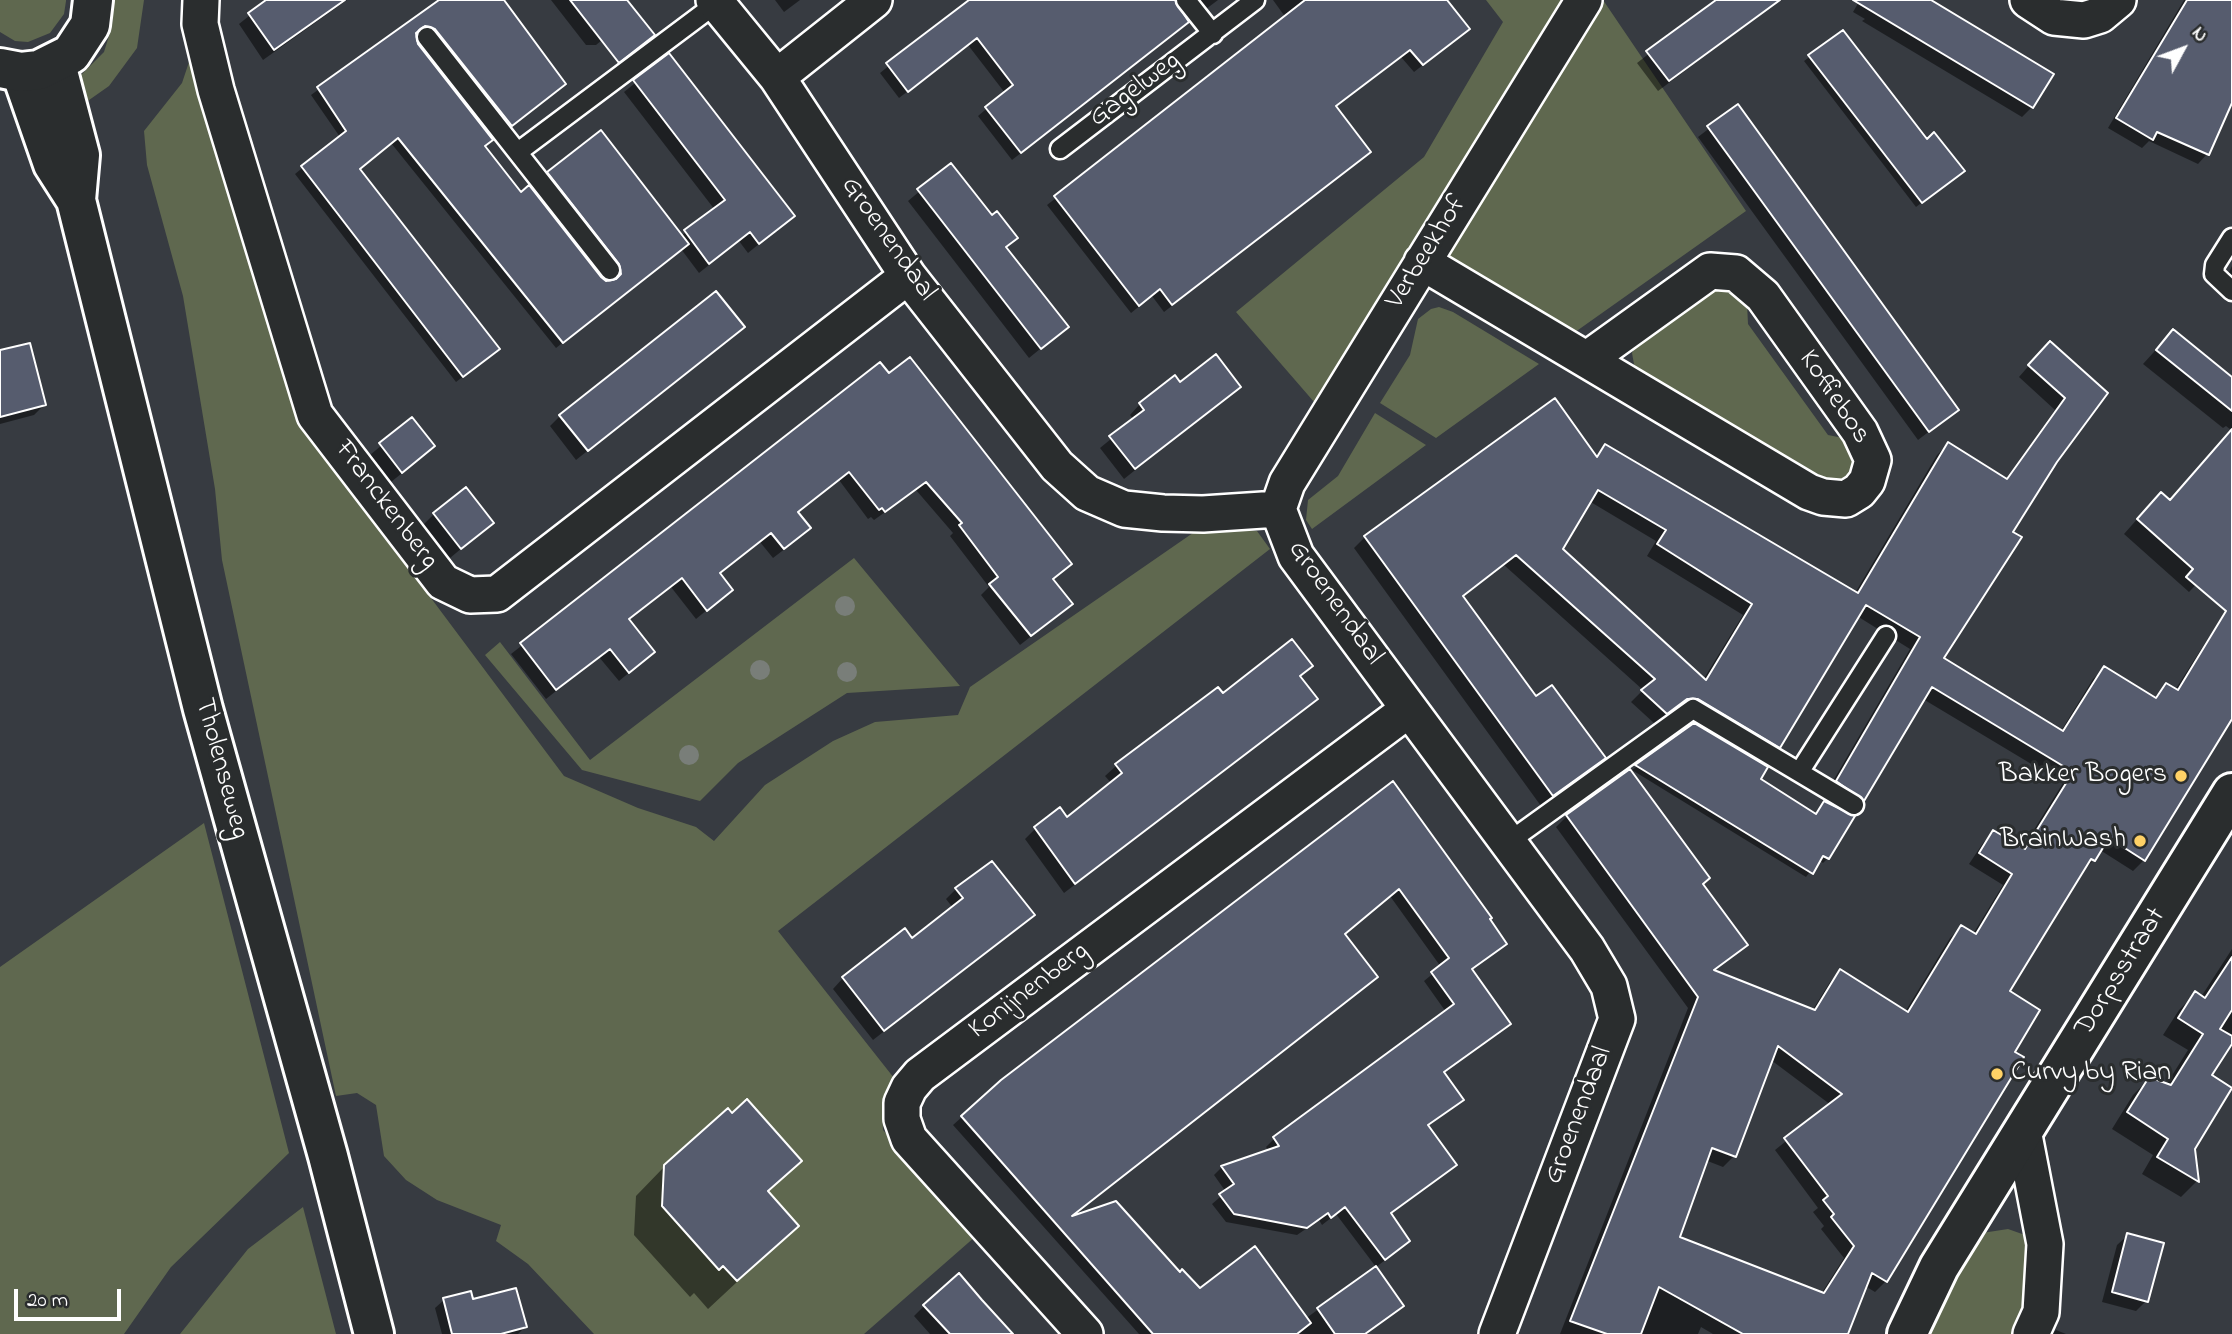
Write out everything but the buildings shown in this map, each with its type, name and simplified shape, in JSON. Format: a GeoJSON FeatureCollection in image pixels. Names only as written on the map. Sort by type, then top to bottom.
{"type":"FeatureCollection","features":[{"type":"Feature","properties":{"kind":"street"},"geometry":{"type":"LineString","coordinates":[[26,68],[82,41],[90,25],[93,0]]}},
{"type":"Feature","properties":{"kind":"street","name":"Franckenberg"},"geometry":{"type":"LineString","coordinates":[[201,0],[200,24],[216,90],[315,415],[443,582],[470,595],[497,594],[908,276]]}},
{"type":"Feature","properties":{"kind":"street"},"geometry":{"type":"LineString","coordinates":[[777,77],[874,0]]}},
{"type":"Feature","properties":{"kind":"street","name":"Verbeekhof"},"geometry":{"type":"LineString","coordinates":[[1278,509],[1287,483],[1584,0]]}},
{"type":"Feature","properties":{"kind":"street"},"geometry":{"type":"LineString","coordinates":[[2028,0],[2054,17],[2084,20],[2100,15],[2118,0]]}},
{"type":"Feature","properties":{"kind":"street","name":"Groenendaal"},"geometry":{"type":"LineString","coordinates":[[716,2],[777,77],[908,276],[1057,466],[1087,494],[1124,509],[1163,513],[1203,514],[1278,509],[1288,543],[1296,556],[1587,949],[1609,986],[1616,1019],[1497,1334]]}},
{"type":"Feature","properties":{"kind":"street","name":"Tholenseweg"},"geometry":{"type":"LineString","coordinates":[[26,68],[80,155],[76,200],[203,709],[328,1156],[374,1334]]}},
{"type":"Feature","properties":{"kind":"street","name":"Koffiebos"},"geometry":{"type":"LineString","coordinates":[[1422,262],[1588,358],[1809,492],[1822,497],[1846,499],[1859,491],[1867,481],[1873,460],[1860,432],[1763,296],[1737,273],[1710,271],[1588,358]]}},
{"type":"Feature","properties":{"kind":"street","name":"Konijnenberg"},"geometry":{"type":"LineString","coordinates":[[1085,1334],[909,1139],[902,1119],[902,1103],[909,1088],[931,1067],[1408,710]]}},
{"type":"Feature","properties":{"kind":"street","name":"Dorpsstraat"},"geometry":{"type":"LineString","coordinates":[[1906,1334],[1939,1267],[2232,793]]}},
{"type":"Feature","properties":{"kind":"street"},"geometry":{"type":"LineString","coordinates":[[2023,1130],[2045,1244],[2041,1312],[2031,1334]]}},
{"type":"Feature","properties":{"kind":"lane"},"geometry":{"type":"LineString","coordinates":[[1186,0],[1213,34]]}},
{"type":"Feature","properties":{"kind":"lane","name":"Gagelweg"},"geometry":{"type":"LineString","coordinates":[[1060,149],[1255,0]]}},
{"type":"Feature","properties":{"kind":"lane"},"geometry":{"type":"LineString","coordinates":[[518,152],[716,2]]}},
{"type":"Feature","properties":{"kind":"lane"},"geometry":{"type":"LineString","coordinates":[[427,37],[610,270]]}},
{"type":"Feature","properties":{"kind":"lane"},"geometry":{"type":"LineString","coordinates":[[2232,238],[2215,265],[2214,274],[2232,291]]}},
{"type":"Feature","properties":{"kind":"lane"},"geometry":{"type":"LineString","coordinates":[[1800,771],[1886,636]]}},
{"type":"Feature","properties":{"kind":"lane"},"geometry":{"type":"LineString","coordinates":[[1507,843],[1693,709],[1854,805]]}},
{"type":"Feature","properties":{"kind":"green space"},"geometry":{"type":"Polygon","coordinates":[[[0,0],[66,1],[64,14],[50,33],[28,42],[15,41],[0,32],[0,0]]]}},
{"type":"Feature","properties":{"kind":"green space"},"geometry":{"type":"Polygon","coordinates":[[[114,0],[144,0],[137,48],[109,86],[82,105],[75,81],[104,52],[112,26],[114,0]]]}},
{"type":"Feature","properties":{"kind":"green space"},"geometry":{"type":"Polygon","coordinates":[[[1486,0],[1565,0],[1321,410],[1236,312],[1424,157],[1503,22],[1486,0]]]}},
{"type":"Feature","properties":{"kind":"green space"},"geometry":{"type":"Polygon","coordinates":[[[1603,0],[1746,211],[1571,335],[1446,260],[1603,0]]]}},
{"type":"Feature","properties":{"kind":"green space"},"geometry":{"type":"Polygon","coordinates":[[[191,56],[333,467],[564,776],[638,808],[696,827],[714,841],[765,785],[833,741],[875,722],[958,715],[970,687],[1203,526],[1257,531],[1270,549],[778,931],[894,1078],[882,1106],[883,1130],[976,1236],[864,1334],[594,1334],[528,1264],[496,1241],[501,1225],[437,1200],[406,1180],[384,1156],[376,1105],[357,1093],[336,1096],[222,560],[215,489],[183,296],[147,165],[144,131],[182,83],[191,56]]]}},
{"type":"Feature","properties":{"kind":"green space"},"geometry":{"type":"Polygon","coordinates":[[[1725,288],[1747,304],[1748,324],[1828,435],[1848,439],[1853,467],[1845,483],[1812,479],[1812,471],[1666,385],[1657,387],[1636,375],[1632,353],[1637,343],[1714,290],[1725,288]]]}},
{"type":"Feature","properties":{"kind":"green space"},"geometry":{"type":"Polygon","coordinates":[[[1439,307],[1453,312],[1539,364],[1436,438],[1380,403],[1410,355],[1418,319],[1431,309],[1439,307]]]}},
{"type":"Feature","properties":{"kind":"green space"},"geometry":{"type":"Polygon","coordinates":[[[1375,413],[1426,445],[1312,529],[1306,520],[1308,500],[1338,476],[1375,413]]]}},
{"type":"Feature","properties":{"kind":"green space"},"geometry":{"type":"Polygon","coordinates":[[[854,558],[960,686],[847,693],[738,763],[700,801],[582,770],[485,655],[500,642],[590,760],[854,558]]]}},
{"type":"Feature","properties":{"kind":"green space"},"geometry":{"type":"Polygon","coordinates":[[[204,823],[289,1153],[171,1267],[124,1334],[0,1334],[0,967],[204,823]]]}},
{"type":"Feature","properties":{"kind":"green space"},"geometry":{"type":"Polygon","coordinates":[[[303,1207],[336,1334],[180,1334],[248,1249],[303,1207]]]}},
{"type":"Feature","properties":{"kind":"green space"},"geometry":{"type":"Polygon","coordinates":[[[2008,1229],[2025,1235],[2030,1262],[2026,1300],[2017,1334],[1924,1334],[1982,1233],[2008,1229]]]}},
{"type":"Feature","properties":{"kind":"place","name":"Bakker Bogers"},"geometry":{"type":"Point","coordinates":[2181,776]}},
{"type":"Feature","properties":{"kind":"place","name":"BrainWash"},"geometry":{"type":"Point","coordinates":[2140,841]}},
{"type":"Feature","properties":{"kind":"place","name":"Curvy by Rian"},"geometry":{"type":"Point","coordinates":[1997,1074]}}]}
